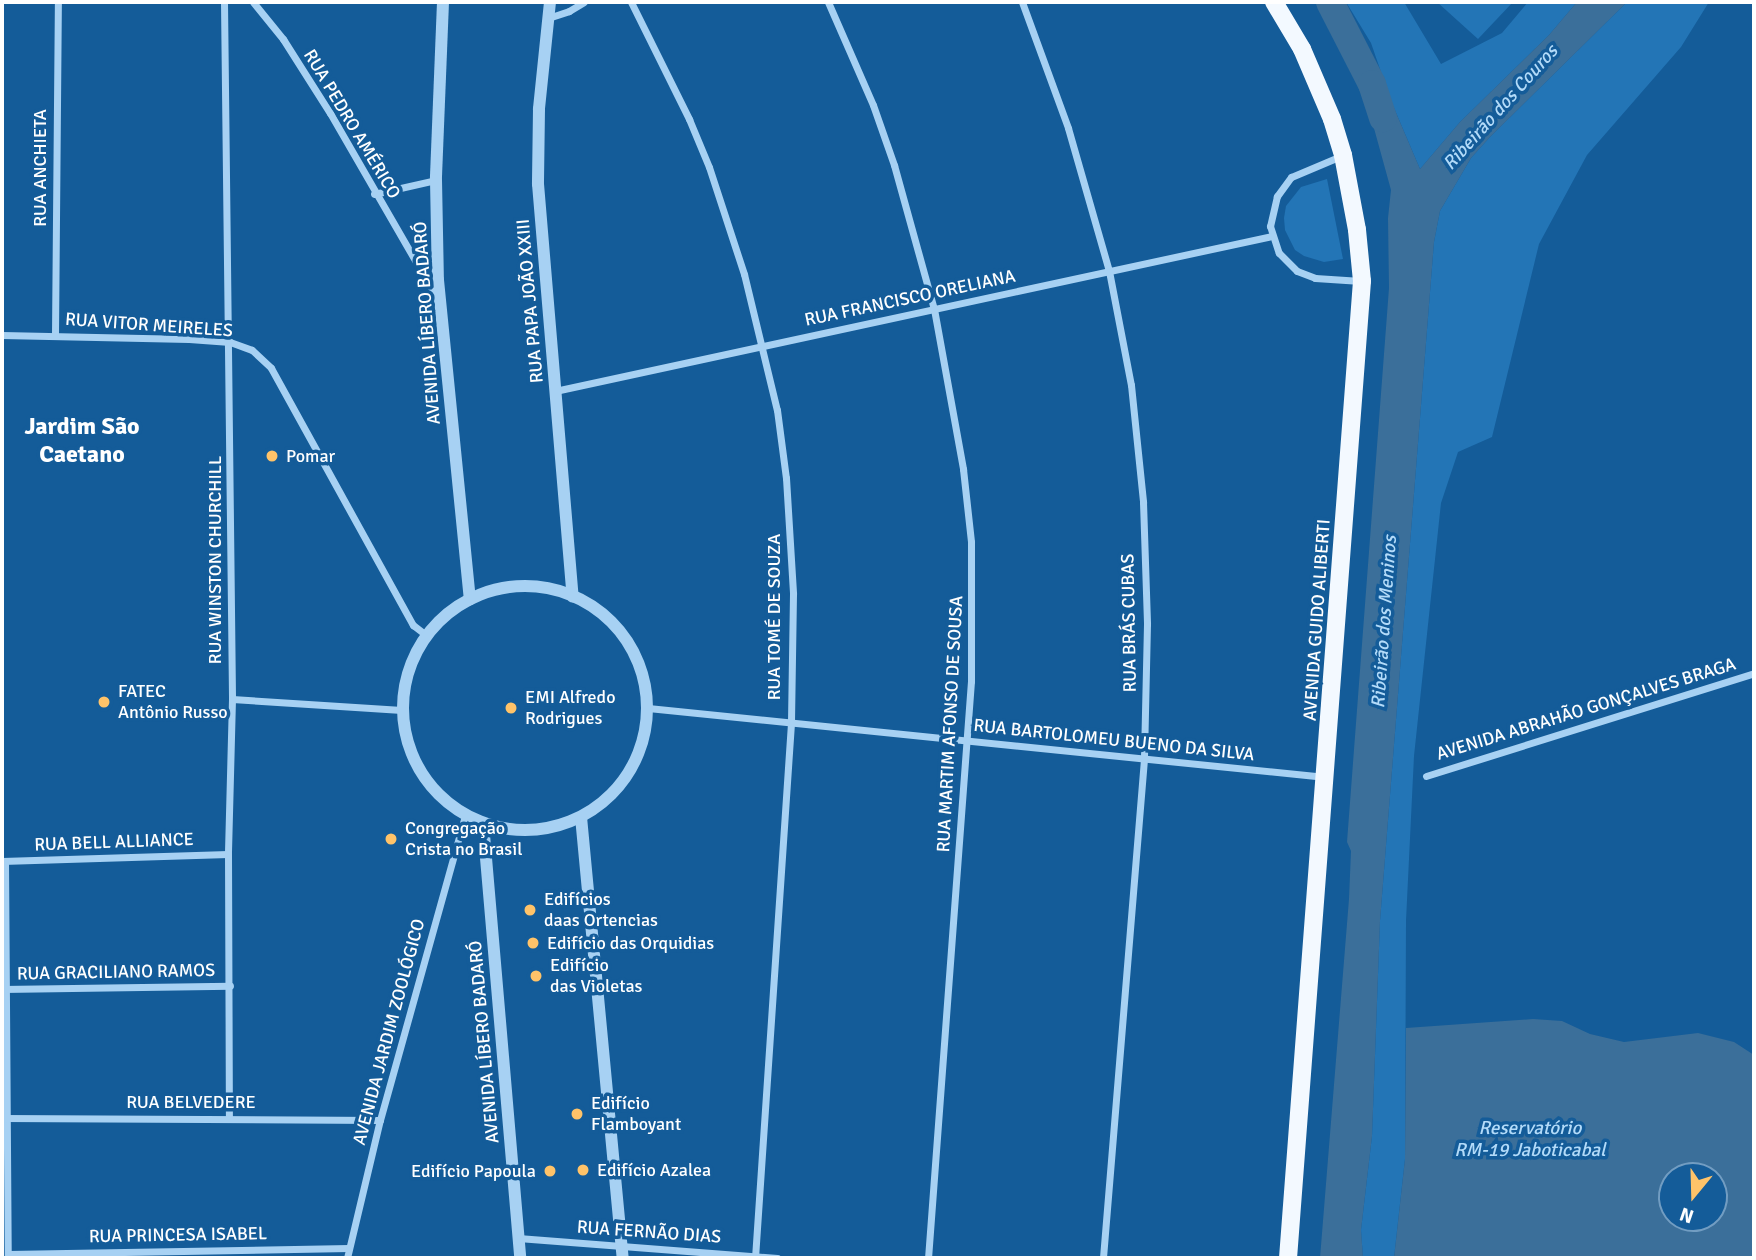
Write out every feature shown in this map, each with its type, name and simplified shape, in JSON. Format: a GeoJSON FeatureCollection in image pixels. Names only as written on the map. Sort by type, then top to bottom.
{"type":"FeatureCollection","features":[{"type":"Feature","properties":{"kind":"main road","name":"AVENIDA GUIDO ALIBERTI"},"geometry":{"type":"LineString","coordinates":[[1274,2],[1320,87],[1343,155],[1357,230],[1362,281],[1288,1258]]}},
{"type":"Feature","properties":{"kind":"street","name":"RUA ANCHIETA"},"geometry":{"type":"LineString","coordinates":[[55,334],[58,2]]}},
{"type":"Feature","properties":{"kind":"street","name":"RUA WINSTON CHURCHILL"},"geometry":{"type":"LineString","coordinates":[[224,2],[232,699],[228,854],[229,1118]]}},
{"type":"Feature","properties":{"kind":"street","name":"RUA PEDRO AMÉRICO"},"geometry":{"type":"LineString","coordinates":[[253,2],[283,39],[330,113],[374,194],[440,302]]}},
{"type":"Feature","properties":{"kind":"street","name":"AVENIDA LÍBERO BADARÓ"},"geometry":{"type":"LineString","coordinates":[[443,2],[436,180],[440,302],[470,599]]}},
{"type":"Feature","properties":{"kind":"street","name":"RUA PAPA JOÃO XXIII"},"geometry":{"type":"LineString","coordinates":[[550,2],[539,109],[538,184],[573,597]]}},
{"type":"Feature","properties":{"kind":"street"},"geometry":{"type":"LineString","coordinates":[[548,18],[569,11],[584,2]]}},
{"type":"Feature","properties":{"kind":"street","name":"RUA TOMÉ DE SOUZA"},"geometry":{"type":"LineString","coordinates":[[631,2],[668,75],[709,167],[744,274],[764,346],[777,410],[791,539],[791,723],[755,1257]]}},
{"type":"Feature","properties":{"kind":"street","name":"RUA MARTIM AFONSO DE SOUSA"},"geometry":{"type":"LineString","coordinates":[[828,2],[873,106],[894,165],[934,309],[963,469],[971,542],[973,599],[967,741],[928,1258]]}},
{"type":"Feature","properties":{"kind":"street","name":"RUA BRÁS CUBAS"},"geometry":{"type":"LineString","coordinates":[[1022,2],[1068,128],[1109,271],[1131,385],[1143,502],[1147,624],[1144,758],[1103,1258]]}},
{"type":"Feature","properties":{"kind":"street"},"geometry":{"type":"LineString","coordinates":[[1343,155],[1304,169],[1283,186],[1272,205],[1272,236],[1279,253],[1297,271],[1315,278],[1362,281]]}},
{"type":"Feature","properties":{"kind":"street"},"geometry":{"type":"LineString","coordinates":[[374,194],[436,180]]}},
{"type":"Feature","properties":{"kind":"street","name":"RUA FRANCISCO ORELIANA"},"geometry":{"type":"LineString","coordinates":[[555,391],[1272,236]]}},
{"type":"Feature","properties":{"kind":"street","name":"RUA VITOR MEIRELES"},"geometry":{"type":"LineString","coordinates":[[2,335],[55,334],[230,342],[252,350],[271,368],[413,625],[426,635]]}},
{"type":"Feature","properties":{"kind":"street"},"geometry":{"type":"LineString","coordinates":[[527,586],[560,591],[573,597],[591,605],[616,627],[629,645],[646,687],[648,708],[640,750],[626,777],[606,800],[581,817],[549,828],[516,830],[483,823],[465,815],[444,800],[426,781],[413,760],[405,736],[402,710],[408,670],[426,635],[443,616],[470,599],[494,589],[527,586]]}},
{"type":"Feature","properties":{"kind":"street","name":"AVENIDA ABRAHÃO GONÇALVES BRAGA"},"geometry":{"type":"LineString","coordinates":[[1426,776],[1754,673]]}},
{"type":"Feature","properties":{"kind":"street"},"geometry":{"type":"LineString","coordinates":[[232,699],[402,710]]}},
{"type":"Feature","properties":{"kind":"street","name":"RUA BARTOLOMEU BUENO DA SILVA"},"geometry":{"type":"LineString","coordinates":[[648,708],[1325,777]]}},
{"type":"Feature","properties":{"kind":"street","name":"AVENIDA JARDIM ZOOLÓGICO"},"geometry":{"type":"LineString","coordinates":[[347,1258],[380,1121],[465,815]]}},
{"type":"Feature","properties":{"kind":"street"},"geometry":{"type":"LineString","coordinates":[[581,817],[622,1252]]}},
{"type":"Feature","properties":{"kind":"street","name":"AVENIDA LÍBERO BADARÓ"},"geometry":{"type":"LineString","coordinates":[[483,823],[520,1258]]}},
{"type":"Feature","properties":{"kind":"street","name":"RUA BELL ALLIANCE"},"geometry":{"type":"LineString","coordinates":[[3,862],[228,854]]}},
{"type":"Feature","properties":{"kind":"street"},"geometry":{"type":"LineString","coordinates":[[3,862],[8,1256]]}},
{"type":"Feature","properties":{"kind":"street","name":"RUA GRACILIANO RAMOS"},"geometry":{"type":"LineString","coordinates":[[5,989],[230,986]]}},
{"type":"Feature","properties":{"kind":"street","name":"RUA BELVEDERE"},"geometry":{"type":"LineString","coordinates":[[5,1118],[380,1121]]}},
{"type":"Feature","properties":{"kind":"street","name":"RUA FERNÃO DIAS"},"geometry":{"type":"LineString","coordinates":[[519,1238],[622,1252],[777,1258]]}},
{"type":"Feature","properties":{"kind":"street","name":"RUA PRINCESA ISABEL"},"geometry":{"type":"LineString","coordinates":[[8,1256],[349,1248]]}},
{"type":"Feature","properties":{"kind":"shaded area"},"geometry":{"type":"Polygon","coordinates":[[[1346,2],[1404,2],[1441,64],[1502,33],[1528,2],[1577,2],[1549,35],[1460,122],[1420,169],[1391,101],[1371,43],[1346,2]]]}},
{"type":"Feature","properties":{"kind":"shaded area"},"geometry":{"type":"Polygon","coordinates":[[[1437,2],[1513,2],[1478,39],[1437,2]]]}},
{"type":"Feature","properties":{"kind":"shaded area"},"geometry":{"type":"Polygon","coordinates":[[[1627,2],[1709,2],[1681,47],[1587,155],[1539,244],[1492,437],[1458,452],[1441,503],[1414,756],[1406,921],[1405,1159],[1394,1258],[1363,1258],[1361,1230],[1372,1136],[1380,921],[1434,242],[1440,211],[1471,158],[1627,2]]]}},
{"type":"Feature","properties":{"kind":"shaded area"},"geometry":{"type":"Polygon","coordinates":[[[1327,179],[1343,259],[1324,262],[1304,256],[1295,250],[1285,230],[1284,218],[1286,206],[1301,187],[1327,179]]]}},
{"type":"Feature","properties":{"kind":"water","name":"Ribeirão dos Couros"},"geometry":{"type":"Polygon","coordinates":[[[1577,2],[1627,2],[1471,158],[1440,211],[1434,242],[1380,921],[1372,1136],[1361,1230],[1363,1258],[1320,1258],[1349,899],[1351,851],[1347,842],[1389,288],[1388,218],[1391,190],[1372,121],[1372,84],[1391,101],[1420,169],[1460,122],[1549,35],[1577,2]]]}},
{"type":"Feature","properties":{"kind":"water","name":"Reservatório RM-19 Jaboticabal"},"geometry":{"type":"Polygon","coordinates":[[[1533,1019],[1562,1021],[1590,1034],[1624,1042],[1698,1033],[1734,1042],[1754,1055],[1754,1258],[1394,1258],[1405,1159],[1406,1028],[1533,1019]]]}},
{"type":"Feature","properties":{"kind":"waterway","name":"Ribeirão dos Meninos"},"geometry":{"type":"LineString","coordinates":[[1330,2],[1372,84],[1383,118]]}},
{"type":"Feature","properties":{"kind":"place","name":"Pomar"},"geometry":{"type":"Point","coordinates":[272,456]}},
{"type":"Feature","properties":{"kind":"place","name":"FATEC Antônio Russo"},"geometry":{"type":"Point","coordinates":[104,702]}},
{"type":"Feature","properties":{"kind":"place","name":"EMI Alfredo Rodrigues"},"geometry":{"type":"Point","coordinates":[511,708]}},
{"type":"Feature","properties":{"kind":"place","name":"Congregação Crista no Brasil"},"geometry":{"type":"Point","coordinates":[391,839]}},
{"type":"Feature","properties":{"kind":"place","name":"Edifícios daas Ortencias"},"geometry":{"type":"Point","coordinates":[530,910]}},
{"type":"Feature","properties":{"kind":"place","name":"Edifício das Orquidias"},"geometry":{"type":"Point","coordinates":[533,943]}},
{"type":"Feature","properties":{"kind":"place","name":"Edifício das Violetas"},"geometry":{"type":"Point","coordinates":[536,976]}},
{"type":"Feature","properties":{"kind":"place","name":"Edifício Flamboyant"},"geometry":{"type":"Point","coordinates":[577,1114]}},
{"type":"Feature","properties":{"kind":"place","name":"Edifício Azalea"},"geometry":{"type":"Point","coordinates":[583,1170]}},
{"type":"Feature","properties":{"kind":"place","name":"Edifício Papoula"},"geometry":{"type":"Point","coordinates":[550,1171]}},
{"type":"Feature","properties":{"kind":"district","name":"Jardim São Caetano"},"geometry":{"type":"Point","coordinates":[82,441]}}]}
